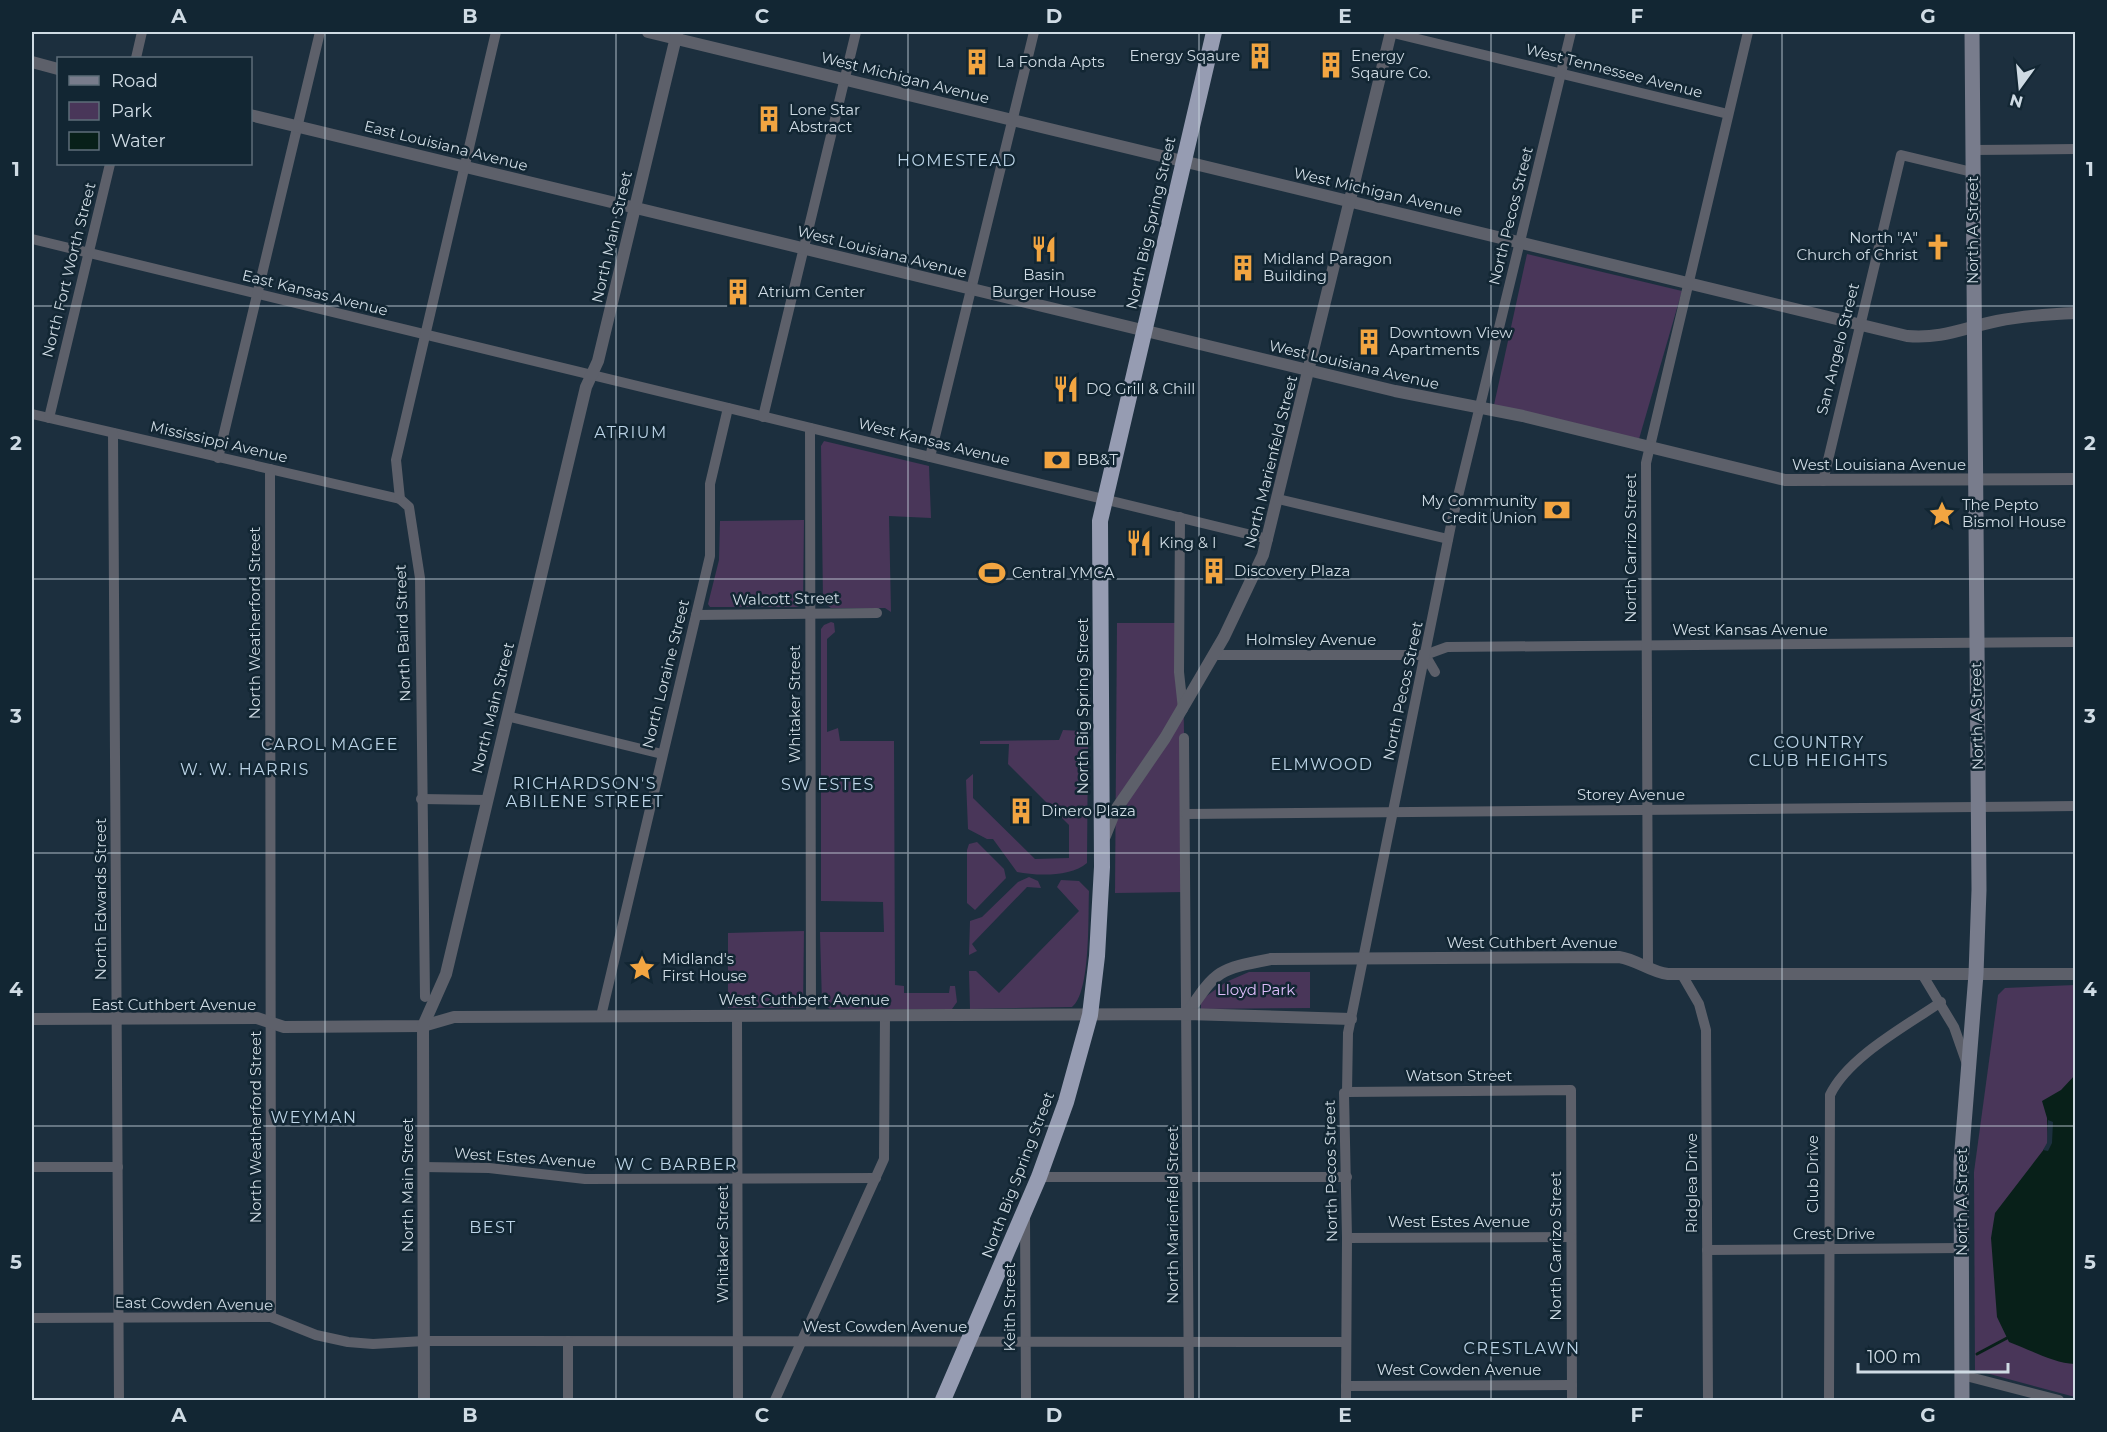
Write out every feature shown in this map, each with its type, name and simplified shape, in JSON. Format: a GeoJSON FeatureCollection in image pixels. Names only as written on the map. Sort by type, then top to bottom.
{"type":"FeatureCollection","features":[{"type":"Feature","properties":{"kind":"highway","name":"North Big Spring Street"},"geometry":{"type":"LineString","coordinates":[[943,1401],[1040,1177],[1066,1102],[1090,1015],[1098,956],[1102,841],[1100,521],[1214,32]]}},
{"type":"Feature","properties":{"kind":"main road","name":"North A Street"},"geometry":{"type":"LineString","coordinates":[[1962,1401],[1961,1162],[1976,975],[1979,890],[1972,32]]}},
{"type":"Feature","properties":{"kind":"street"},"geometry":{"type":"LineString","coordinates":[[136,57],[142,32]]}},
{"type":"Feature","properties":{"kind":"street"},"geometry":{"type":"LineString","coordinates":[[219,458],[320,32]]}},
{"type":"Feature","properties":{"kind":"street","name":"North Baird Street"},"geometry":{"type":"LineString","coordinates":[[425,997],[420,578],[409,507],[400,499],[396,460],[496,32]]}},
{"type":"Feature","properties":{"kind":"street","name":"West Michigan Avenue"},"geometry":{"type":"LineString","coordinates":[[648,32],[676,35],[844,78],[1907,336],[1929,338],[1974,327],[2052,314],[2076,314]]}},
{"type":"Feature","properties":{"kind":"street"},"geometry":{"type":"LineString","coordinates":[[763,417],[856,32]]}},
{"type":"Feature","properties":{"kind":"street"},"geometry":{"type":"LineString","coordinates":[[930,457],[1034,32]]}},
{"type":"Feature","properties":{"kind":"street","name":"West Tennessee Avenue"},"geometry":{"type":"LineString","coordinates":[[1390,32],[1728,114]]}},
{"type":"Feature","properties":{"kind":"street","name":"North Marienfeld Street"},"geometry":{"type":"LineString","coordinates":[[1102,841],[1115,811],[1183,709],[1214,656],[1244,599],[1268,539],[1390,32]]}},
{"type":"Feature","properties":{"kind":"street","name":"North Pecos Street"},"geometry":{"type":"LineString","coordinates":[[1346,1401],[1347,1177],[1344,1093],[1347,1092],[1351,1019],[1448,539],[1571,32]]}},
{"type":"Feature","properties":{"kind":"street","name":"North Carrizo Street"},"geometry":{"type":"LineString","coordinates":[[1648,968],[1646,463],[1748,32]]}},
{"type":"Feature","properties":{"kind":"street","name":"North Main Street"},"geometry":{"type":"LineString","coordinates":[[424,1401],[423,1026],[446,974],[586,387],[598,361],[676,35]]}},
{"type":"Feature","properties":{"kind":"street"},"geometry":{"type":"LineString","coordinates":[[32,62],[57,69]]}},
{"type":"Feature","properties":{"kind":"street","name":"East Louisiana Avenue"},"geometry":{"type":"LineString","coordinates":[[252,115],[634,207]]}},
{"type":"Feature","properties":{"kind":"street"},"geometry":{"type":"LineString","coordinates":[[1973,150],[2076,149]]}},
{"type":"Feature","properties":{"kind":"street","name":"San Angelo Street"},"geometry":{"type":"LineString","coordinates":[[1823,480],[1900,155],[1972,172]]}},
{"type":"Feature","properties":{"kind":"street","name":"North Fort Worth Street"},"geometry":{"type":"LineString","coordinates":[[49,418],[110,165]]}},
{"type":"Feature","properties":{"kind":"street","name":"West Louisiana Avenue"},"geometry":{"type":"LineString","coordinates":[[634,207],[1309,370],[1480,409],[1523,416],[1785,480],[2076,479]]}},
{"type":"Feature","properties":{"kind":"street","name":"East Kansas Avenue"},"geometry":{"type":"LineString","coordinates":[[32,239],[592,375]]}},
{"type":"Feature","properties":{"kind":"street","name":"West Kansas Avenue"},"geometry":{"type":"LineString","coordinates":[[592,375],[1268,539]]}},
{"type":"Feature","properties":{"kind":"street","name":"North Loraine Street"},"geometry":{"type":"LineString","coordinates":[[601,1016],[710,556],[710,484],[728,408]]}},
{"type":"Feature","properties":{"kind":"street","name":"Mississippi Avenue"},"geometry":{"type":"LineString","coordinates":[[32,414],[400,499]]}},
{"type":"Feature","properties":{"kind":"street","name":"Whitaker Street"},"geometry":{"type":"LineString","coordinates":[[810,428],[811,1015]]}},
{"type":"Feature","properties":{"kind":"street","name":"North Edwards Street"},"geometry":{"type":"LineString","coordinates":[[113,433],[119,1401]]}},
{"type":"Feature","properties":{"kind":"street","name":"North Weatherford Street"},"geometry":{"type":"LineString","coordinates":[[270,469],[271,1317]]}},
{"type":"Feature","properties":{"kind":"street"},"geometry":{"type":"LineString","coordinates":[[1278,499],[1448,539]]}},
{"type":"Feature","properties":{"kind":"street"},"geometry":{"type":"LineString","coordinates":[[1180,517],[1179,672],[1183,709]]}},
{"type":"Feature","properties":{"kind":"street","name":"Walcott Street"},"geometry":{"type":"LineString","coordinates":[[696,615],[877,613]]}},
{"type":"Feature","properties":{"kind":"street","name":"West Kansas Avenue"},"geometry":{"type":"LineString","coordinates":[[1425,655],[1447,647],[2076,642]]}},
{"type":"Feature","properties":{"kind":"street"},"geometry":{"type":"LineString","coordinates":[[1425,655],[1435,672]]}},
{"type":"Feature","properties":{"kind":"street","name":"Holmsley Avenue"},"geometry":{"type":"LineString","coordinates":[[1214,656],[1425,655]]}},
{"type":"Feature","properties":{"kind":"street"},"geometry":{"type":"LineString","coordinates":[[507,716],[662,754]]}},
{"type":"Feature","properties":{"kind":"street","name":"North Marienfeld Street"},"geometry":{"type":"LineString","coordinates":[[1184,738],[1188,1028],[1189,1401]]}},
{"type":"Feature","properties":{"kind":"street"},"geometry":{"type":"LineString","coordinates":[[421,799],[487,800]]}},
{"type":"Feature","properties":{"kind":"street","name":"Storey Avenue"},"geometry":{"type":"LineString","coordinates":[[1186,814],[2076,806]]}},
{"type":"Feature","properties":{"kind":"street","name":"West Cuthbert Avenue"},"geometry":{"type":"LineString","coordinates":[[1187,1014],[1206,985],[1227,968],[1271,959],[1619,957],[1636,960],[1661,973],[2076,974]]}},
{"type":"Feature","properties":{"kind":"street","name":"Ridglea Drive"},"geometry":{"type":"LineString","coordinates":[[1681,973],[1700,1004],[1706,1030],[1708,1401]]}},
{"type":"Feature","properties":{"kind":"street"},"geometry":{"type":"LineString","coordinates":[[1922,974],[1954,1027],[1967,1065]]}},
{"type":"Feature","properties":{"kind":"street","name":"Club Drive"},"geometry":{"type":"LineString","coordinates":[[1829,1401],[1830,1095],[1836,1083],[1849,1068],[1941,1002]]}},
{"type":"Feature","properties":{"kind":"street","name":"West Cuthbert Avenue"},"geometry":{"type":"LineString","coordinates":[[423,1026],[454,1017],[1187,1014],[1351,1019]]}},
{"type":"Feature","properties":{"kind":"street"},"geometry":{"type":"LineString","coordinates":[[775,1401],[884,1159],[885,1015]]}},
{"type":"Feature","properties":{"kind":"street","name":"Whitaker Street"},"geometry":{"type":"LineString","coordinates":[[737,1016],[738,1401]]}},
{"type":"Feature","properties":{"kind":"street","name":"East Cuthbert Avenue"},"geometry":{"type":"LineString","coordinates":[[32,1019],[257,1018],[284,1027],[423,1026]]}},
{"type":"Feature","properties":{"kind":"street","name":"North Carrizo Street"},"geometry":{"type":"LineString","coordinates":[[1571,1090],[1572,1401]]}},
{"type":"Feature","properties":{"kind":"street","name":"Watson Street"},"geometry":{"type":"LineString","coordinates":[[1347,1092],[1571,1090]]}},
{"type":"Feature","properties":{"kind":"street"},"geometry":{"type":"LineString","coordinates":[[32,1167],[118,1167]]}},
{"type":"Feature","properties":{"kind":"street","name":"West Estes Avenue"},"geometry":{"type":"LineString","coordinates":[[423,1167],[489,1168],[585,1179],[876,1178]]}},
{"type":"Feature","properties":{"kind":"street"},"geometry":{"type":"LineString","coordinates":[[1040,1177],[1347,1177]]}},
{"type":"Feature","properties":{"kind":"street","name":"Keith Street"},"geometry":{"type":"LineString","coordinates":[[1025,1213],[1026,1401]]}},
{"type":"Feature","properties":{"kind":"street","name":"West Estes Avenue"},"geometry":{"type":"LineString","coordinates":[[1347,1238],[1571,1237]]}},
{"type":"Feature","properties":{"kind":"street","name":"Crest Drive"},"geometry":{"type":"LineString","coordinates":[[1707,1250],[1961,1248]]}},
{"type":"Feature","properties":{"kind":"street","name":"East Cowden Avenue"},"geometry":{"type":"LineString","coordinates":[[32,1318],[271,1317],[316,1335],[348,1342],[374,1344],[424,1341]]}},
{"type":"Feature","properties":{"kind":"street","name":"West Cowden Avenue"},"geometry":{"type":"LineString","coordinates":[[424,1341],[1346,1342]]}},
{"type":"Feature","properties":{"kind":"street"},"geometry":{"type":"LineString","coordinates":[[568,1341],[568,1401]]}},
{"type":"Feature","properties":{"kind":"street"},"geometry":{"type":"LineString","coordinates":[[1962,1375],[2059,1401]]}},
{"type":"Feature","properties":{"kind":"street","name":"West Cowden Avenue"},"geometry":{"type":"LineString","coordinates":[[1346,1386],[1572,1384]]}},
{"type":"Feature","properties":{"kind":"green space"},"geometry":{"type":"Polygon","coordinates":[[[1527,254],[1682,291],[1639,439],[1494,405],[1527,254]]]}},
{"type":"Feature","properties":{"kind":"green space"},"geometry":{"type":"Polygon","coordinates":[[[824,441],[929,466],[931,518],[889,516],[891,612],[885,608],[831,608],[823,602],[821,446],[824,441]]]}},
{"type":"Feature","properties":{"kind":"green space"},"geometry":{"type":"Polygon","coordinates":[[[804,520],[803,605],[796,607],[710,607],[708,604],[719,560],[720,521],[804,520]]]}},
{"type":"Feature","properties":{"kind":"green space"},"geometry":{"type":"Polygon","coordinates":[[[831,622],[834,623],[835,632],[827,639],[827,732],[838,728],[840,741],[894,741],[895,985],[904,986],[904,993],[949,993],[950,986],[955,986],[957,1002],[952,1009],[830,1009],[822,1004],[820,932],[884,932],[883,902],[821,901],[821,629],[831,622]]]}},
{"type":"Feature","properties":{"kind":"green space"},"geometry":{"type":"Polygon","coordinates":[[[1117,623],[1182,623],[1187,892],[1115,893],[1117,623]]]}},
{"type":"Feature","properties":{"kind":"green space"},"geometry":{"type":"Polygon","coordinates":[[[1063,730],[1082,731],[1088,737],[1087,863],[1080,868],[1063,873],[1044,875],[1017,872],[993,839],[987,839],[968,829],[966,780],[973,774],[973,798],[1035,859],[1069,858],[1069,825],[1008,764],[1009,744],[980,744],[980,741],[1059,740],[1063,730]]]}},
{"type":"Feature","properties":{"kind":"green space"},"geometry":{"type":"Polygon","coordinates":[[[977,842],[1004,869],[1006,878],[975,910],[967,903],[967,850],[969,844],[977,842]]]}},
{"type":"Feature","properties":{"kind":"green space"},"geometry":{"type":"Polygon","coordinates":[[[1029,877],[1038,881],[1041,888],[1027,887],[972,944],[977,951],[969,955],[970,921],[982,917],[1018,882],[1029,877]]]}},
{"type":"Feature","properties":{"kind":"green space"},"geometry":{"type":"Polygon","coordinates":[[[1061,880],[1079,881],[1089,891],[1087,953],[1083,986],[1078,999],[1072,1007],[970,1009],[969,971],[976,971],[999,993],[1079,911],[1057,887],[1061,880]]]}},
{"type":"Feature","properties":{"kind":"green space"},"geometry":{"type":"Polygon","coordinates":[[[804,931],[803,1006],[800,1008],[728,1008],[728,933],[804,931]]]}},
{"type":"Feature","properties":{"kind":"green space","name":"Lloyd Park"},"geometry":{"type":"Polygon","coordinates":[[[1249,972],[1310,972],[1310,1008],[1201,1009],[1201,1000],[1226,982],[1249,972]]]}},
{"type":"Feature","properties":{"kind":"green space"},"geometry":{"type":"Polygon","coordinates":[[[2075,985],[2075,1397],[1975,1370],[1974,1172],[1998,995],[2005,988],[2075,985]]]}},
{"type":"Feature","properties":{"kind":"water"},"geometry":{"type":"Polygon","coordinates":[[[2075,1075],[2075,1364],[2050,1359],[2009,1342],[1997,1317],[1991,1238],[1995,1213],[2048,1144],[2047,1118],[2042,1101],[2061,1090],[2075,1075]]]}},
{"type":"Feature","properties":{"kind":"pier"},"geometry":{"type":"Polygon","coordinates":[[[2048,1120],[2053,1122],[2052,1143],[2048,1151],[2043,1150],[2047,1143],[2048,1120]]]}},
{"type":"Feature","properties":{"kind":"waterway"},"geometry":{"type":"LineString","coordinates":[[1977,1354],[2007,1338]]}},
{"type":"Feature","properties":{"kind":"place","name":"Energy Sqaure"},"geometry":{"type":"Point","coordinates":[1260,56]}},
{"type":"Feature","properties":{"kind":"place","name":"La Fonda Apts"},"geometry":{"type":"Point","coordinates":[977,62]}},
{"type":"Feature","properties":{"kind":"place","name":"Energy Sqaure Co."},"geometry":{"type":"Point","coordinates":[1331,65]}},
{"type":"Feature","properties":{"kind":"place","name":"Lone Star Abstract"},"geometry":{"type":"Point","coordinates":[769,119]}},
{"type":"Feature","properties":{"kind":"place","name":"North \"A\" Church of Christ"},"geometry":{"type":"Point","coordinates":[1938,247]}},
{"type":"Feature","properties":{"kind":"place","name":"Basin Burger House"},"geometry":{"type":"Point","coordinates":[1044,249]}},
{"type":"Feature","properties":{"kind":"place","name":"Midland Paragon Building"},"geometry":{"type":"Point","coordinates":[1243,268]}},
{"type":"Feature","properties":{"kind":"place","name":"Atrium Center"},"geometry":{"type":"Point","coordinates":[738,292]}},
{"type":"Feature","properties":{"kind":"place","name":"Downtown View Apartments"},"geometry":{"type":"Point","coordinates":[1369,342]}},
{"type":"Feature","properties":{"kind":"place","name":"DQ Grill & Chill"},"geometry":{"type":"Point","coordinates":[1066,389]}},
{"type":"Feature","properties":{"kind":"place","name":"BB&T"},"geometry":{"type":"Point","coordinates":[1057,460]}},
{"type":"Feature","properties":{"kind":"place","name":"My Community Credit Union"},"geometry":{"type":"Point","coordinates":[1557,510]}},
{"type":"Feature","properties":{"kind":"place","name":"The Pepto Bismol House"},"geometry":{"type":"Point","coordinates":[1942,514]}},
{"type":"Feature","properties":{"kind":"place","name":"King & I"},"geometry":{"type":"Point","coordinates":[1139,543]}},
{"type":"Feature","properties":{"kind":"place","name":"Discovery Plaza"},"geometry":{"type":"Point","coordinates":[1214,571]}},
{"type":"Feature","properties":{"kind":"place","name":"Central YMCA"},"geometry":{"type":"Point","coordinates":[992,573]}},
{"type":"Feature","properties":{"kind":"place","name":"Dinero Plaza"},"geometry":{"type":"Point","coordinates":[1021,811]}},
{"type":"Feature","properties":{"kind":"place","name":"Midland's First House"},"geometry":{"type":"Point","coordinates":[642,968]}},
{"type":"Feature","properties":{"kind":"district","name":"HOMESTEAD"},"geometry":{"type":"Point","coordinates":[957,160]}},
{"type":"Feature","properties":{"kind":"district","name":"ATRIUM"},"geometry":{"type":"Point","coordinates":[631,432]}},
{"type":"Feature","properties":{"kind":"district","name":"CAROL MAGEE"},"geometry":{"type":"Point","coordinates":[330,744]}},
{"type":"Feature","properties":{"kind":"district","name":"COUNTRY CLUB HEIGHTS"},"geometry":{"type":"Point","coordinates":[1819,751]}},
{"type":"Feature","properties":{"kind":"district","name":"ELMWOOD"},"geometry":{"type":"Point","coordinates":[1322,764]}},
{"type":"Feature","properties":{"kind":"district","name":"W. W. HARRIS"},"geometry":{"type":"Point","coordinates":[245,769]}},
{"type":"Feature","properties":{"kind":"district","name":"SW ESTES"},"geometry":{"type":"Point","coordinates":[828,784]}},
{"type":"Feature","properties":{"kind":"district","name":"RICHARDSON'S ABILENE STREET"},"geometry":{"type":"Point","coordinates":[585,792]}},
{"type":"Feature","properties":{"kind":"district","name":"WEYMAN"},"geometry":{"type":"Point","coordinates":[314,1117]}},
{"type":"Feature","properties":{"kind":"district","name":"W C BARBER"},"geometry":{"type":"Point","coordinates":[677,1164]}},
{"type":"Feature","properties":{"kind":"district","name":"BEST"},"geometry":{"type":"Point","coordinates":[493,1227]}},
{"type":"Feature","properties":{"kind":"district","name":"CRESTLAWN"},"geometry":{"type":"Point","coordinates":[1522,1348]}}]}
